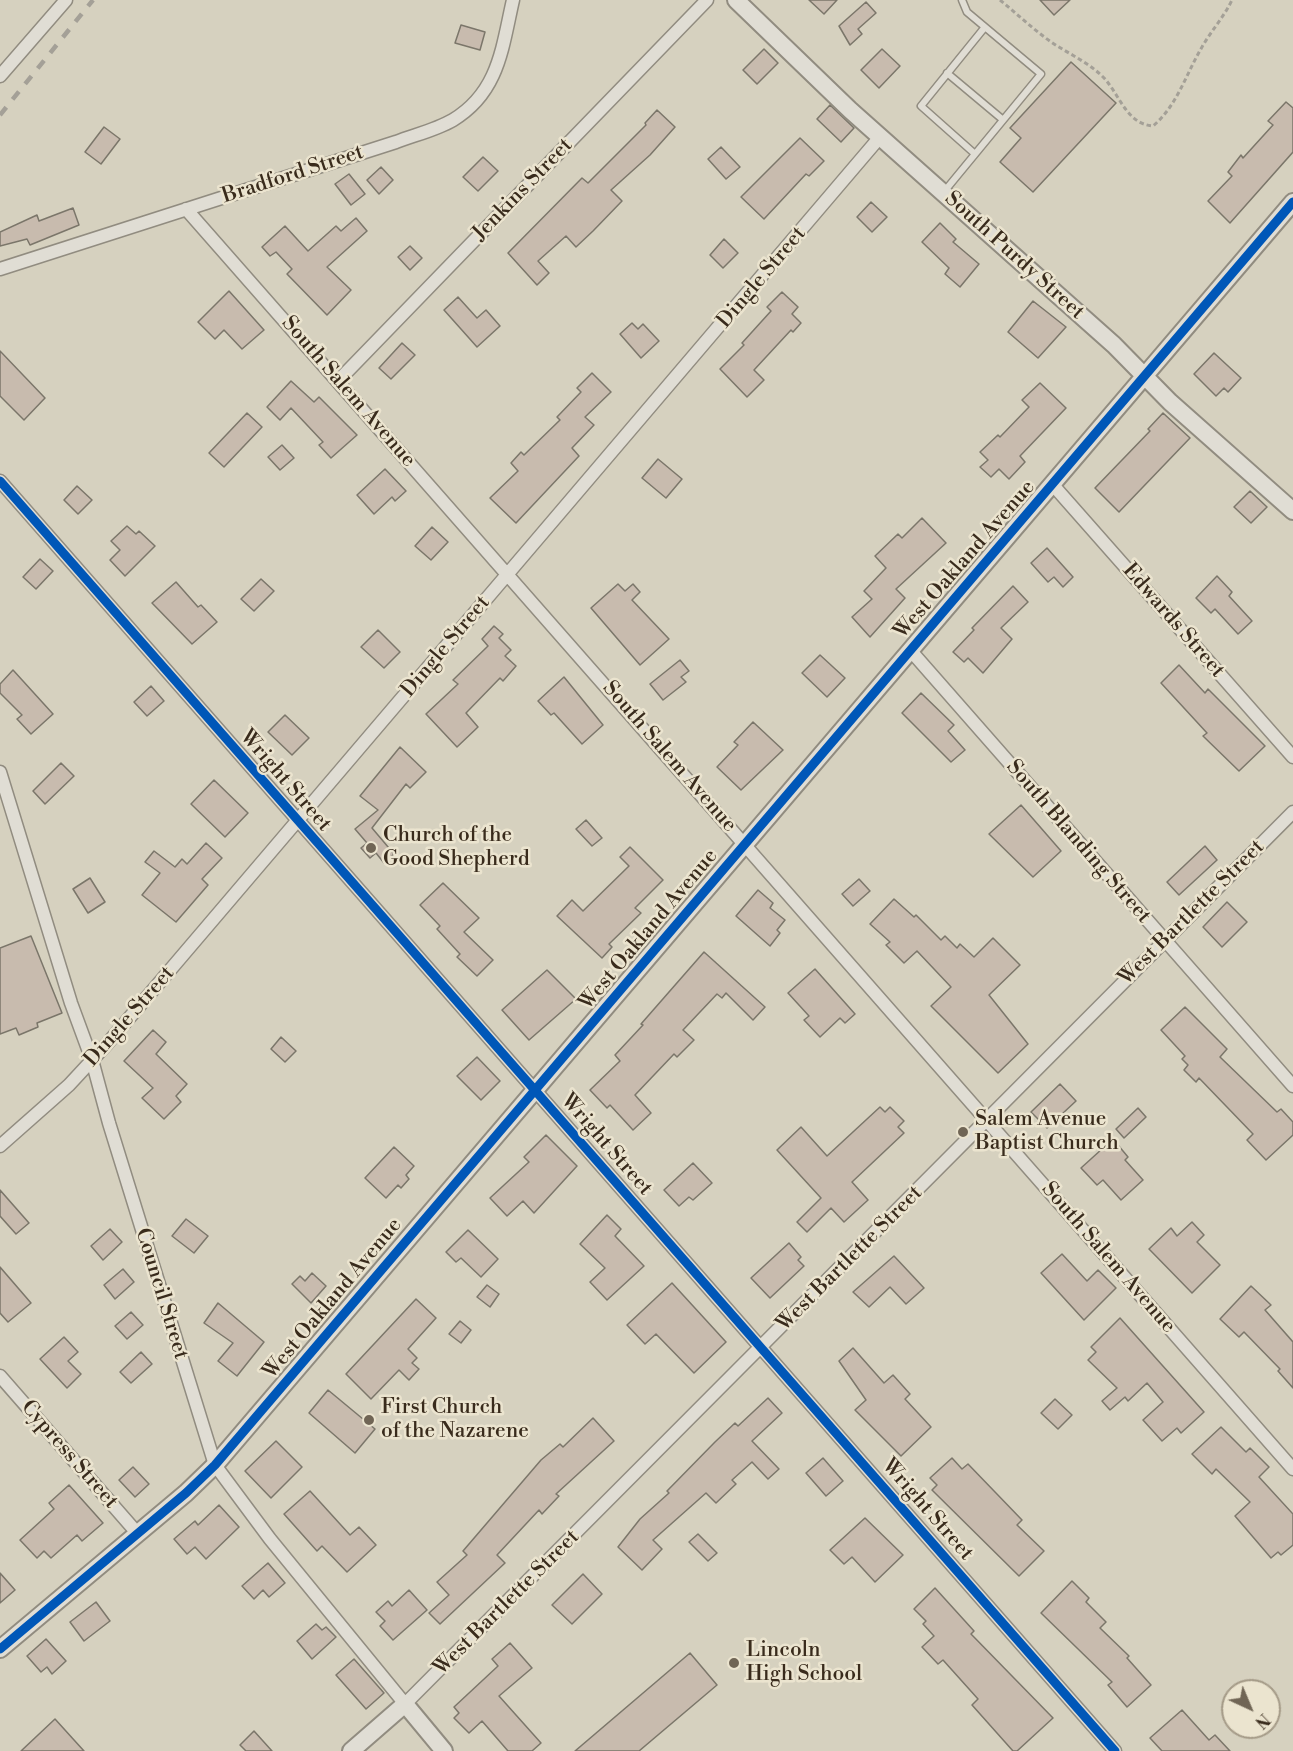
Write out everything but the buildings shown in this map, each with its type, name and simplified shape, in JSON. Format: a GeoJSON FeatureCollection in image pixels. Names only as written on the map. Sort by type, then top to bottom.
{"type":"FeatureCollection","features":[{"type":"Feature","properties":{"kind":"street"},"geometry":{"type":"LineString","coordinates":[[0,76],[66,0]]}},
{"type":"Feature","properties":{"kind":"street","name":"Bradford Street"},"geometry":{"type":"LineString","coordinates":[[0,269],[396,142],[450,121],[479,100],[493,77],[513,0]]}},
{"type":"Feature","properties":{"kind":"street","name":"Jenkins Street"},"geometry":{"type":"LineString","coordinates":[[338,381],[707,0]]}},
{"type":"Feature","properties":{"kind":"street","name":"South Purdy Street"},"geometry":{"type":"LineString","coordinates":[[736,0],[880,137],[1114,345],[1293,511]]}},
{"type":"Feature","properties":{"kind":"street","name":"Dingle Street"},"geometry":{"type":"LineString","coordinates":[[0,1146],[69,1085],[93,1060],[880,137]]}},
{"type":"Feature","properties":{"kind":"street","name":"West Oakland Avenue"},"geometry":{"type":"LineString","coordinates":[[0,1649],[138,1534],[215,1465],[1293,202]]}},
{"type":"Feature","properties":{"kind":"street","name":"South Salem Avenue"},"geometry":{"type":"LineString","coordinates":[[186,209],[1293,1469]]}},
{"type":"Feature","properties":{"kind":"street","name":"Wright Street"},"geometry":{"type":"LineString","coordinates":[[0,481],[1115,1751]]}},
{"type":"Feature","properties":{"kind":"street","name":"Edwards Street"},"geometry":{"type":"LineString","coordinates":[[1053,485],[1293,757]]}},
{"type":"Feature","properties":{"kind":"street","name":"South Blanding Street"},"geometry":{"type":"LineString","coordinates":[[911,651],[1293,1086]]}},
{"type":"Feature","properties":{"kind":"street","name":"Council Street"},"geometry":{"type":"LineString","coordinates":[[0,772],[71,1003],[93,1060],[109,1124],[215,1465],[270,1539],[444,1751]]}},
{"type":"Feature","properties":{"kind":"street","name":"West Bartlette Street"},"geometry":{"type":"LineString","coordinates":[[351,1751],[405,1704],[1293,812]]}},
{"type":"Feature","properties":{"kind":"street","name":"Cypress Street"},"geometry":{"type":"LineString","coordinates":[[0,1376],[138,1534]]}},
{"type":"Feature","properties":{"kind":"lane"},"geometry":{"type":"LineString","coordinates":[[943,193],[1041,74],[967,12],[962,0]]}},
{"type":"Feature","properties":{"kind":"lane"},"geometry":{"type":"LineString","coordinates":[[975,154],[921,106],[985,27]]}},
{"type":"Feature","properties":{"kind":"lane"},"geometry":{"type":"LineString","coordinates":[[947,73],[1002,119]]}},
{"type":"Feature","properties":{"kind":"path"},"geometry":{"type":"LineString","coordinates":[[1000,0],[1044,37],[1084,62],[1104,78],[1130,116],[1145,126],[1152,126],[1169,110],[1202,47],[1232,0]]}},
{"type":"Feature","properties":{"kind":"railway"},"geometry":{"type":"LineString","coordinates":[[0,115],[93,0]]}},
{"type":"Feature","properties":{"kind":"cycle path"},"geometry":{"type":"LineString","coordinates":[[0,1649],[186,1493],[215,1465],[1293,202]]}},
{"type":"Feature","properties":{"kind":"cycle path"},"geometry":{"type":"LineString","coordinates":[[0,481],[1115,1751]]}},
{"type":"Feature","properties":{"kind":"place","name":"Church of the Good Shepherd"},"geometry":{"type":"Point","coordinates":[371,848]}},
{"type":"Feature","properties":{"kind":"place","name":"Salem Avenue Baptist Church"},"geometry":{"type":"Point","coordinates":[963,1132]}},
{"type":"Feature","properties":{"kind":"place","name":"First Church of the Nazarene"},"geometry":{"type":"Point","coordinates":[369,1420]}},
{"type":"Feature","properties":{"kind":"place","name":"Lincoln High School"},"geometry":{"type":"Point","coordinates":[734,1663]}}]}
